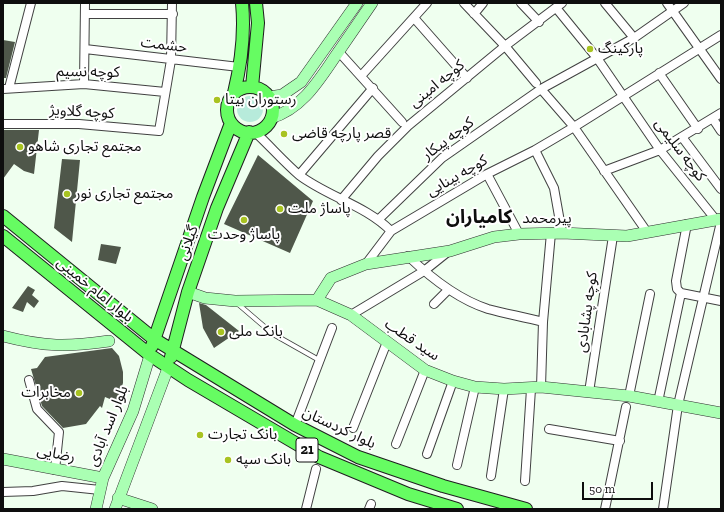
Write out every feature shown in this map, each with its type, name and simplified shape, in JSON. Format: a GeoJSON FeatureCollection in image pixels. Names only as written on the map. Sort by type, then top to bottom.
{"type":"FeatureCollection","features":[{"type":"Feature","properties":{"kind":"main road"},"geometry":{"type":"LineString","coordinates":[[234,93],[242,39],[242,3]]}},
{"type":"Feature","properties":{"kind":"main road"},"geometry":{"type":"LineString","coordinates":[[252,87],[258,23],[256,3]]}},
{"type":"Feature","properties":{"kind":"main road"},"geometry":{"type":"LineString","coordinates":[[252,87],[262,90],[269,97],[272,107],[271,118],[263,128],[252,132],[239,130],[232,123],[227,108],[230,98],[234,93],[242,88],[252,87]]}},
{"type":"Feature","properties":{"kind":"main road","name":"گیلانی"},"geometry":{"type":"LineString","coordinates":[[150,355],[154,339],[203,197],[232,123]]}},
{"type":"Feature","properties":{"kind":"main road","name":"گیلانی"},"geometry":{"type":"LineString","coordinates":[[168,368],[188,292],[217,208],[252,132]]}},
{"type":"Feature","properties":{"kind":"main road","name":"بلوار امام خمینی"},"geometry":{"type":"LineString","coordinates":[[3,216],[154,339]]}},
{"type":"Feature","properties":{"kind":"main road","name":"بلوار امام خمینی"},"geometry":{"type":"LineString","coordinates":[[3,236],[168,368]]}},
{"type":"Feature","properties":{"kind":"main road","name":"بلوار کردستان"},"geometry":{"type":"LineString","coordinates":[[154,339],[295,425],[358,457],[443,486],[526,509]]}},
{"type":"Feature","properties":{"kind":"main road","name":"21"},"geometry":{"type":"LineString","coordinates":[[168,368],[319,457],[400,491],[457,509]]}},
{"type":"Feature","properties":{"kind":"street"},"geometry":{"type":"LineString","coordinates":[[6,88],[31,3]]}},
{"type":"Feature","properties":{"kind":"street"},"geometry":{"type":"LineString","coordinates":[[84,84],[86,3]]}},
{"type":"Feature","properties":{"kind":"street"},"geometry":{"type":"LineString","coordinates":[[166,92],[171,60],[172,3]]}},
{"type":"Feature","properties":{"kind":"street"},"geometry":{"type":"LineString","coordinates":[[269,97],[282,95],[301,82],[357,3]]}},
{"type":"Feature","properties":{"kind":"street"},"geometry":{"type":"LineString","coordinates":[[271,118],[284,114],[300,102],[317,82],[372,3]]}},
{"type":"Feature","properties":{"kind":"street"},"geometry":{"type":"LineString","coordinates":[[361,76],[427,3]]}},
{"type":"Feature","properties":{"kind":"street"},"geometry":{"type":"LineString","coordinates":[[464,3],[506,46],[574,127],[646,232]]}},
{"type":"Feature","properties":{"kind":"street"},"geometry":{"type":"LineString","coordinates":[[474,14],[483,3]]}},
{"type":"Feature","properties":{"kind":"street"},"geometry":{"type":"LineString","coordinates":[[521,3],[539,22]]}},
{"type":"Feature","properties":{"kind":"street"},"geometry":{"type":"LineString","coordinates":[[605,3],[634,38]]}},
{"type":"Feature","properties":{"kind":"street"},"geometry":{"type":"LineString","coordinates":[[667,3],[720,75]]}},
{"type":"Feature","properties":{"kind":"street","name":"کوچه پیکار"},"geometry":{"type":"LineString","coordinates":[[379,219],[442,158],[539,86],[634,38],[684,3]]}},
{"type":"Feature","properties":{"kind":"street","name":"کوچه امینی"},"geometry":{"type":"LineString","coordinates":[[341,200],[378,156],[408,126],[506,46],[560,6]]}},
{"type":"Feature","properties":{"kind":"street","name":"کوچه سلیمی"},"geometry":{"type":"LineString","coordinates":[[560,6],[660,150],[719,220]]}},
{"type":"Feature","properties":{"kind":"street"},"geometry":{"type":"LineString","coordinates":[[85,14],[172,14]]}},
{"type":"Feature","properties":{"kind":"street"},"geometry":{"type":"LineString","coordinates":[[414,19],[467,78]]}},
{"type":"Feature","properties":{"kind":"street","name":"کوچه بینایی"},"geometry":{"type":"LineString","coordinates":[[366,264],[391,231],[487,174],[534,150],[574,127],[721,35]]}},
{"type":"Feature","properties":{"kind":"street","name":"حشمت"},"geometry":{"type":"LineString","coordinates":[[85,49],[239,67]]}},
{"type":"Feature","properties":{"kind":"street"},"geometry":{"type":"LineString","coordinates":[[338,52],[402,122]]}},
{"type":"Feature","properties":{"kind":"street"},"geometry":{"type":"LineString","coordinates":[[659,74],[698,129]]}},
{"type":"Feature","properties":{"kind":"street","name":"کوچه نسیم"},"geometry":{"type":"LineString","coordinates":[[6,88],[84,84],[166,92]]}},
{"type":"Feature","properties":{"kind":"street"},"geometry":{"type":"LineString","coordinates":[[299,175],[372,88]]}},
{"type":"Feature","properties":{"kind":"street","name":"کوچه گلاویژ"},"geometry":{"type":"LineString","coordinates":[[3,124],[79,124],[159,132],[166,92]]}},
{"type":"Feature","properties":{"kind":"street"},"geometry":{"type":"LineString","coordinates":[[604,171],[660,150],[698,129],[721,114]]}},
{"type":"Feature","properties":{"kind":"street"},"geometry":{"type":"LineString","coordinates":[[713,119],[721,131]]}},
{"type":"Feature","properties":{"kind":"street"},"geometry":{"type":"LineString","coordinates":[[252,132],[299,175],[341,200],[379,219],[391,231]]}},
{"type":"Feature","properties":{"kind":"street"},"geometry":{"type":"LineString","coordinates":[[682,137],[721,189]]}},
{"type":"Feature","properties":{"kind":"street"},"geometry":{"type":"LineString","coordinates":[[526,480],[542,322],[557,233],[554,188],[534,150]]}},
{"type":"Feature","properties":{"kind":"street"},"geometry":{"type":"LineString","coordinates":[[487,174],[519,234]]}},
{"type":"Feature","properties":{"kind":"street"},"geometry":{"type":"LineString","coordinates":[[663,509],[678,405],[719,220]]}},
{"type":"Feature","properties":{"kind":"street","name":"پیرمحمد"},"geometry":{"type":"LineString","coordinates":[[317,300],[331,278],[366,264],[408,256],[450,251],[494,237],[519,234],[557,233],[612,236],[719,220]]}},
{"type":"Feature","properties":{"kind":"street"},"geometry":{"type":"LineString","coordinates":[[688,224],[676,281],[677,289],[681,293],[721,301]]}},
{"type":"Feature","properties":{"kind":"street","name":"کوچه پشابادی"},"geometry":{"type":"LineString","coordinates":[[589,392],[612,236]]}},
{"type":"Feature","properties":{"kind":"street"},"geometry":{"type":"LineString","coordinates":[[351,315],[424,271],[450,251]]}},
{"type":"Feature","properties":{"kind":"street"},"geometry":{"type":"LineString","coordinates":[[408,256],[448,290],[488,308],[542,322]]}},
{"type":"Feature","properties":{"kind":"street"},"geometry":{"type":"LineString","coordinates":[[434,304],[448,290]]}},
{"type":"Feature","properties":{"kind":"street","name":"سید قطب"},"geometry":{"type":"LineString","coordinates":[[188,292],[206,298],[234,301],[317,300],[351,315],[425,370],[475,387],[504,389],[536,388],[589,392],[628,402],[658,402],[721,413]]}},
{"type":"Feature","properties":{"kind":"street"},"geometry":{"type":"LineString","coordinates":[[658,402],[681,293]]}},
{"type":"Feature","properties":{"kind":"street"},"geometry":{"type":"LineString","coordinates":[[605,509],[650,294]]}},
{"type":"Feature","properties":{"kind":"street"},"geometry":{"type":"LineString","coordinates":[[295,425],[332,328]]}},
{"type":"Feature","properties":{"kind":"street"},"geometry":{"type":"LineString","coordinates":[[3,336],[47,346],[67,346],[109,341]]}},
{"type":"Feature","properties":{"kind":"street"},"geometry":{"type":"LineString","coordinates":[[353,428],[388,342]]}},
{"type":"Feature","properties":{"kind":"street","name":"بلوار اسد آبادی"},"geometry":{"type":"LineString","coordinates":[[96,509],[103,478],[133,411],[150,355]]}},
{"type":"Feature","properties":{"kind":"street"},"geometry":{"type":"LineString","coordinates":[[115,509],[168,368]]}},
{"type":"Feature","properties":{"kind":"street"},"geometry":{"type":"LineString","coordinates":[[396,444],[425,370]]}},
{"type":"Feature","properties":{"kind":"street"},"geometry":{"type":"LineString","coordinates":[[29,380],[37,409],[59,432],[55,470]]}},
{"type":"Feature","properties":{"kind":"street"},"geometry":{"type":"LineString","coordinates":[[427,454],[453,380]]}},
{"type":"Feature","properties":{"kind":"street"},"geometry":{"type":"LineString","coordinates":[[458,465],[475,387]]}},
{"type":"Feature","properties":{"kind":"street"},"geometry":{"type":"LineString","coordinates":[[491,476],[504,389]]}},
{"type":"Feature","properties":{"kind":"street"},"geometry":{"type":"LineString","coordinates":[[549,429],[620,441]]}},
{"type":"Feature","properties":{"kind":"street","name":"رضایی"},"geometry":{"type":"LineString","coordinates":[[3,459],[103,478]]}},
{"type":"Feature","properties":{"kind":"street"},"geometry":{"type":"LineString","coordinates":[[306,509],[316,469]]}},
{"type":"Feature","properties":{"kind":"street"},"geometry":{"type":"LineString","coordinates":[[3,492],[33,491],[62,486],[100,490]]}},
{"type":"Feature","properties":{"kind":"street"},"geometry":{"type":"LineString","coordinates":[[118,498],[152,509]]}},
{"type":"Feature","properties":{"kind":"lane"},"geometry":{"type":"LineString","coordinates":[[234,301],[273,334],[319,360]]}},
{"type":"Feature","properties":{"kind":"shaded area"},"geometry":{"type":"Polygon","coordinates":[[[250,96],[259,100],[263,109],[259,118],[250,122],[241,118],[237,109],[241,100],[250,96]]]}},
{"type":"Feature","properties":{"kind":"building"},"geometry":{"type":"Polygon","coordinates":[[[3,40],[15,42],[6,78],[3,78],[3,40]]]}},
{"type":"Feature","properties":{"kind":"building","name":"مجتمع تجاری شاهو"},"geometry":{"type":"Polygon","coordinates":[[[3,130],[39,130],[34,174],[24,171],[14,164],[3,179],[3,130]]]}},
{"type":"Feature","properties":{"kind":"building","name":"پاساژ ملت"},"geometry":{"type":"Polygon","coordinates":[[[258,155],[313,201],[290,253],[224,224],[258,155]]]}},
{"type":"Feature","properties":{"kind":"building","name":"مجتمع تجاری نور"},"geometry":{"type":"Polygon","coordinates":[[[62,159],[80,160],[72,242],[54,228],[62,159]]]}},
{"type":"Feature","properties":{"kind":"building"},"geometry":{"type":"Polygon","coordinates":[[[101,244],[121,247],[116,264],[98,260],[101,244]]]}},
{"type":"Feature","properties":{"kind":"building"},"geometry":{"type":"Polygon","coordinates":[[[28,286],[35,290],[32,295],[39,301],[34,308],[27,302],[23,312],[12,308],[28,286]]]}},
{"type":"Feature","properties":{"kind":"building","name":"بانک ملی"},"geometry":{"type":"Polygon","coordinates":[[[199,303],[206,305],[239,331],[214,348],[203,328],[199,303]]]}},
{"type":"Feature","properties":{"kind":"building","name":"مخابرات"},"geometry":{"type":"Polygon","coordinates":[[[112,348],[119,356],[123,372],[123,383],[117,402],[105,397],[102,408],[100,406],[86,424],[63,428],[42,406],[31,369],[37,368],[45,357],[112,348]]]}},
{"type":"Feature","properties":{"kind":"place","name":"پارکینگ"},"geometry":{"type":"Point","coordinates":[590,49]}},
{"type":"Feature","properties":{"kind":"place","name":"رستوران بیتا"},"geometry":{"type":"Point","coordinates":[217,100]}},
{"type":"Feature","properties":{"kind":"place","name":"قصر پارچه قاضی"},"geometry":{"type":"Point","coordinates":[284,134]}},
{"type":"Feature","properties":{"kind":"place","name":"مجتمع تجاری شاهو"},"geometry":{"type":"Point","coordinates":[20,147]}},
{"type":"Feature","properties":{"kind":"place","name":"مجتمع تجاری نور"},"geometry":{"type":"Point","coordinates":[67,194]}},
{"type":"Feature","properties":{"kind":"place","name":"پاساژ ملت"},"geometry":{"type":"Point","coordinates":[280,209]}},
{"type":"Feature","properties":{"kind":"place","name":"پاساژ وحدت"},"geometry":{"type":"Point","coordinates":[244,220]}},
{"type":"Feature","properties":{"kind":"place","name":"بانک ملی"},"geometry":{"type":"Point","coordinates":[221,332]}},
{"type":"Feature","properties":{"kind":"place","name":"مخابرات"},"geometry":{"type":"Point","coordinates":[79,393]}},
{"type":"Feature","properties":{"kind":"place","name":"بانک تجارت"},"geometry":{"type":"Point","coordinates":[200,435]}},
{"type":"Feature","properties":{"kind":"place","name":"بانک سپه"},"geometry":{"type":"Point","coordinates":[228,460]}},
{"type":"Feature","properties":{"kind":"district","name":"کامیاران"},"geometry":{"type":"Point","coordinates":[479,218]}}]}
